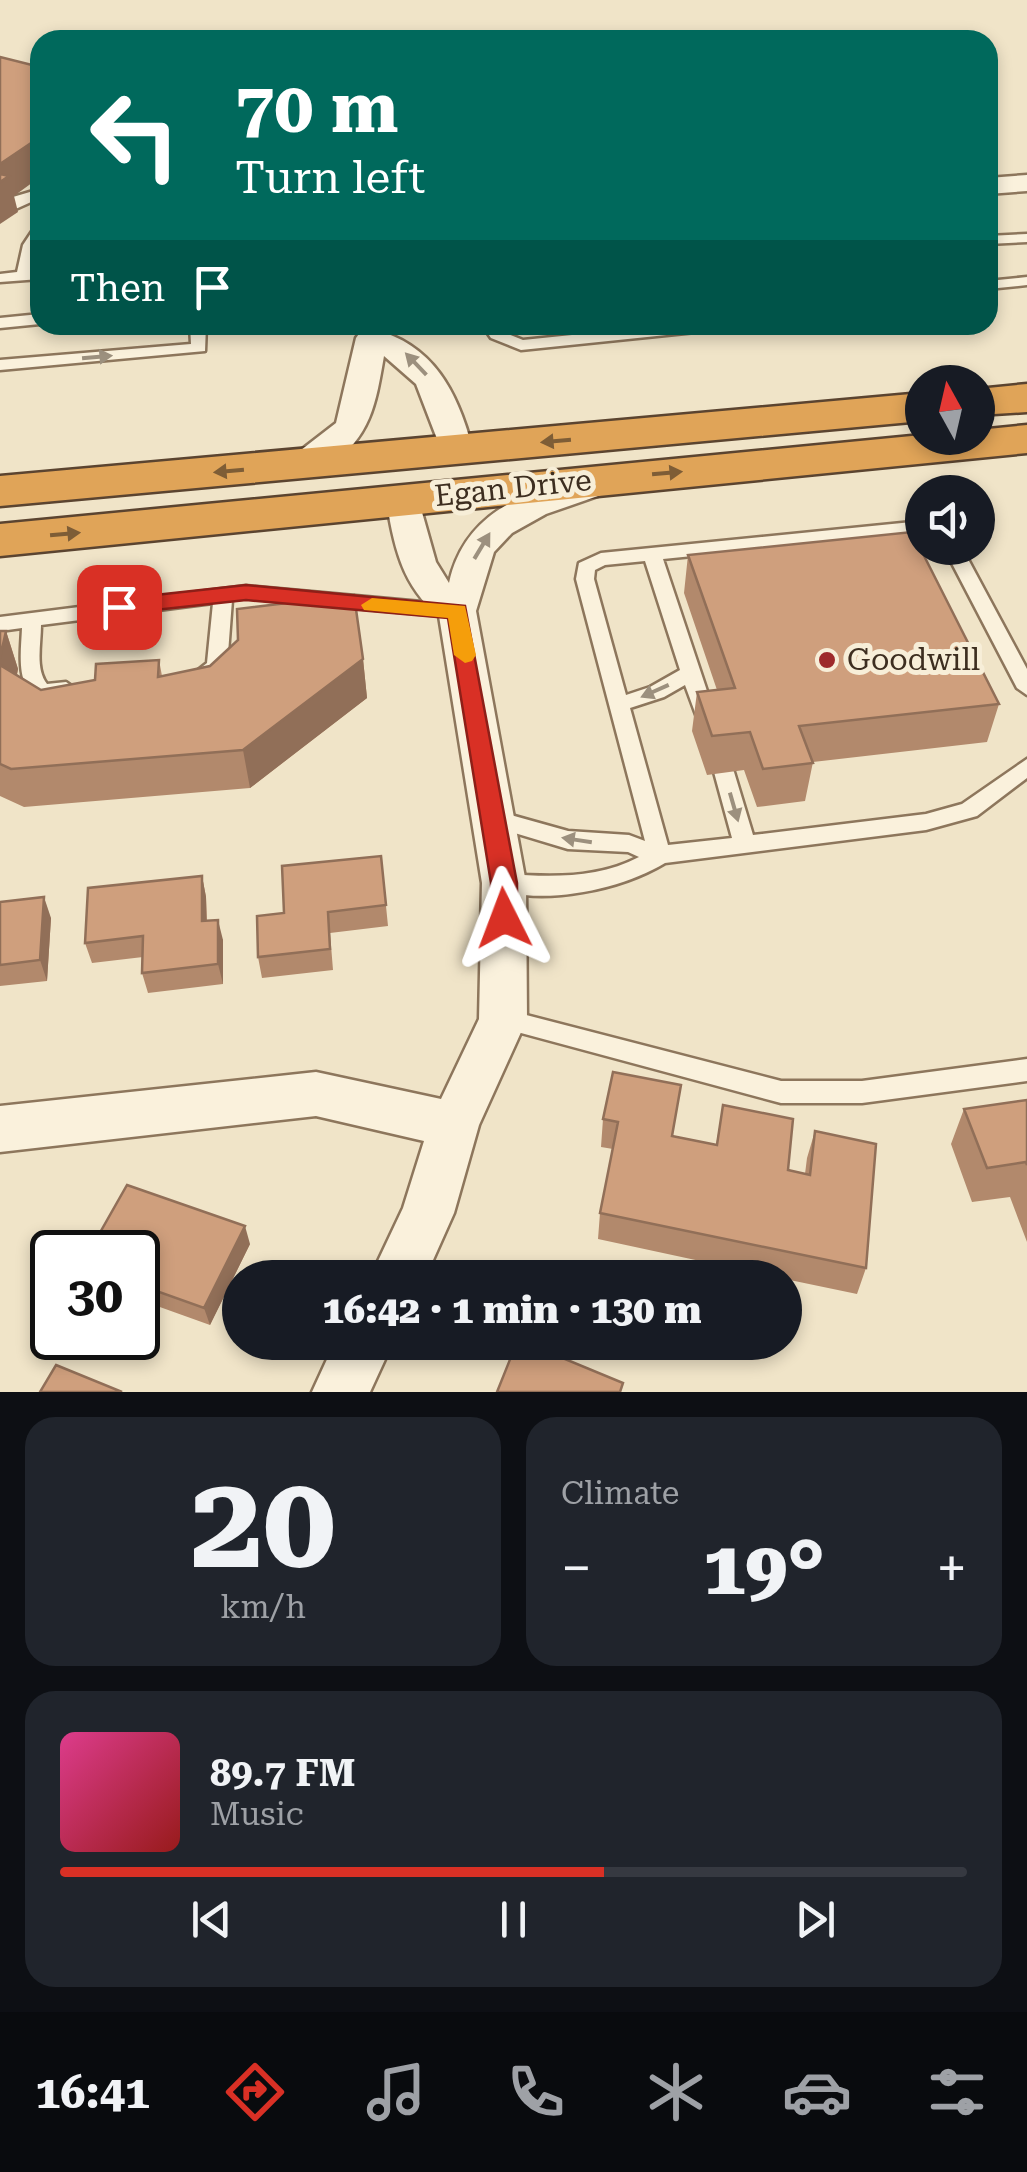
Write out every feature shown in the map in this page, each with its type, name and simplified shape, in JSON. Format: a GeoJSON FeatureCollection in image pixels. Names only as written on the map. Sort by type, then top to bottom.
{"type":"FeatureCollection","features":[{"type":"Feature","properties":{"kind":"highway"},"geometry":{"type":"LineString","coordinates":[[995,401],[1027,398]]}},
{"type":"Feature","properties":{"kind":"highway","name":"Egan Drive"},"geometry":{"type":"LineString","coordinates":[[0,540],[400,478],[905,409]]}},
{"type":"Feature","properties":{"kind":"highway","name":"Egan Drive"},"geometry":{"type":"LineString","coordinates":[[461,471],[610,479],[1027,439]]}},
{"type":"Feature","properties":{"kind":"highway","name":"Egan Drive"},"geometry":{"type":"LineString","coordinates":[[0,490],[304,465],[400,478]]}},
{"type":"Feature","properties":{"kind":"street"},"geometry":{"type":"LineString","coordinates":[[998,185],[1027,183]]}},
{"type":"Feature","properties":{"kind":"street"},"geometry":{"type":"LineString","coordinates":[[304,465],[325,453],[356,424],[370,335]]}},
{"type":"Feature","properties":{"kind":"street"},"geometry":{"type":"LineString","coordinates":[[376,335],[407,352],[434,382],[444,404],[461,471]]}},
{"type":"Feature","properties":{"kind":"street"},"geometry":{"type":"LineString","coordinates":[[400,478],[421,576],[437,598],[457,612]]}},
{"type":"Feature","properties":{"kind":"street"},"geometry":{"type":"LineString","coordinates":[[406,1260],[428,1213],[454,1125],[502,1019],[504,883],[457,612],[468,596],[476,551],[492,528],[610,479]]}},
{"type":"Feature","properties":{"kind":"street"},"geometry":{"type":"LineString","coordinates":[[0,1129],[316,1094],[454,1125]]}},
{"type":"Feature","properties":{"kind":"street"},"geometry":{"type":"LineString","coordinates":[[340,1392],[356,1360]]}},
{"type":"Feature","properties":{"kind":"lane"},"geometry":{"type":"LineString","coordinates":[[0,212],[30,197]]}},
{"type":"Feature","properties":{"kind":"lane"},"geometry":{"type":"LineString","coordinates":[[998,239],[1027,238]]}},
{"type":"Feature","properties":{"kind":"lane"},"geometry":{"type":"LineString","coordinates":[[0,278],[30,276]]}},
{"type":"Feature","properties":{"kind":"lane"},"geometry":{"type":"LineString","coordinates":[[998,283],[1027,282]]}},
{"type":"Feature","properties":{"kind":"lane"},"geometry":{"type":"LineString","coordinates":[[0,322],[30,320]]}},
{"type":"Feature","properties":{"kind":"lane"},"geometry":{"type":"LineString","coordinates":[[0,365],[199,348],[198,335]]}},
{"type":"Feature","properties":{"kind":"lane"},"geometry":{"type":"LineString","coordinates":[[501,335],[522,345],[618,335]]}},
{"type":"Feature","properties":{"kind":"lane"},"geometry":{"type":"LineString","coordinates":[[660,855],[584,580],[586,567],[601,559],[905,529]]}},
{"type":"Feature","properties":{"kind":"lane"},"geometry":{"type":"LineString","coordinates":[[652,553],[710,728]]}},
{"type":"Feature","properties":{"kind":"lane"},"geometry":{"type":"LineString","coordinates":[[963,565],[1027,688]]}},
{"type":"Feature","properties":{"kind":"lane"},"geometry":{"type":"LineString","coordinates":[[0,624],[223,594],[457,612]]}},
{"type":"Feature","properties":{"kind":"lane"},"geometry":{"type":"LineString","coordinates":[[179,678],[198,677],[217,667],[223,594]]}},
{"type":"Feature","properties":{"kind":"lane"},"geometry":{"type":"LineString","coordinates":[[32,620],[34,684],[43,690],[82,687]]}},
{"type":"Feature","properties":{"kind":"lane"},"geometry":{"type":"LineString","coordinates":[[618,705],[657,692],[690,673]]}},
{"type":"Feature","properties":{"kind":"lane"},"geometry":{"type":"LineString","coordinates":[[504,883],[547,886],[591,882],[634,871],[660,855],[926,822],[969,810],[1027,767]]}},
{"type":"Feature","properties":{"kind":"lane"},"geometry":{"type":"LineString","coordinates":[[724,772],[744,842]]}},
{"type":"Feature","properties":{"kind":"lane"},"geometry":{"type":"LineString","coordinates":[[493,818],[568,840],[629,844],[660,855]]}},
{"type":"Feature","properties":{"kind":"lane"},"geometry":{"type":"LineString","coordinates":[[502,1019],[782,1092],[862,1092],[1027,1070]]}},
{"type":"Feature","properties":{"kind":"building"},"geometry":{"type":"Polygon","coordinates":[[[0,57],[30,64],[30,144],[0,164],[0,57]]]}},
{"type":"Feature","properties":{"kind":"building","name":"Goodwill"},"geometry":{"type":"Polygon","coordinates":[[[905,533],[905,565],[929,565],[999,704],[799,726],[813,763],[763,769],[750,732],[712,736],[697,692],[735,688],[688,555],[905,533]]]}},
{"type":"Feature","properties":{"kind":"building"},"geometry":{"type":"Polygon","coordinates":[[[354,595],[363,659],[243,750],[11,769],[0,764],[0,665],[41,690],[95,680],[96,664],[159,660],[158,677],[210,666],[238,640],[237,609],[354,595]]]}},
{"type":"Feature","properties":{"kind":"building"},"geometry":{"type":"Polygon","coordinates":[[[0,631],[6,631],[0,658],[0,631]]]}},
{"type":"Feature","properties":{"kind":"building"},"geometry":{"type":"Polygon","coordinates":[[[381,856],[386,905],[328,912],[330,949],[258,957],[257,916],[284,913],[282,866],[381,856]]]}},
{"type":"Feature","properties":{"kind":"building"},"geometry":{"type":"Polygon","coordinates":[[[202,876],[202,921],[218,920],[218,964],[142,973],[143,936],[85,943],[88,888],[202,876]]]}},
{"type":"Feature","properties":{"kind":"building"},"geometry":{"type":"Polygon","coordinates":[[[44,897],[40,960],[0,965],[0,902],[44,897]]]}},
{"type":"Feature","properties":{"kind":"building"},"geometry":{"type":"Polygon","coordinates":[[[613,1072],[681,1085],[672,1136],[717,1145],[723,1105],[793,1119],[788,1170],[810,1175],[815,1131],[876,1144],[866,1268],[600,1213],[618,1122],[603,1119],[613,1072]]]}},
{"type":"Feature","properties":{"kind":"building"},"geometry":{"type":"Polygon","coordinates":[[[1027,1100],[1027,1165],[1026,1162],[987,1168],[964,1109],[1027,1100]]]}},
{"type":"Feature","properties":{"kind":"building"},"geometry":{"type":"Polygon","coordinates":[[[127,1185],[245,1226],[228,1260],[222,1260],[222,1272],[204,1308],[160,1292],[160,1230],[101,1230],[127,1185]]]}},
{"type":"Feature","properties":{"kind":"building"},"geometry":{"type":"Polygon","coordinates":[[[510,1360],[567,1360],[623,1383],[620,1392],[497,1392],[510,1360]]]}},
{"type":"Feature","properties":{"kind":"building"},"geometry":{"type":"Polygon","coordinates":[[[56,1365],[122,1392],[40,1392],[56,1365]]]}},
{"type":"Feature","properties":{"kind":"slow traffic"},"geometry":{"type":"LineString","coordinates":[[372,605],[457,612],[465,655]]}},
{"type":"Feature","properties":{"kind":"place","name":"Goodwill"},"geometry":{"type":"Point","coordinates":[827,660]}},
{"type":"Feature","properties":{"kind":"route"},"geometry":{"type":"LineString","coordinates":[[119,607],[246,592],[457,612],[504,883],[504,918]]}}]}
